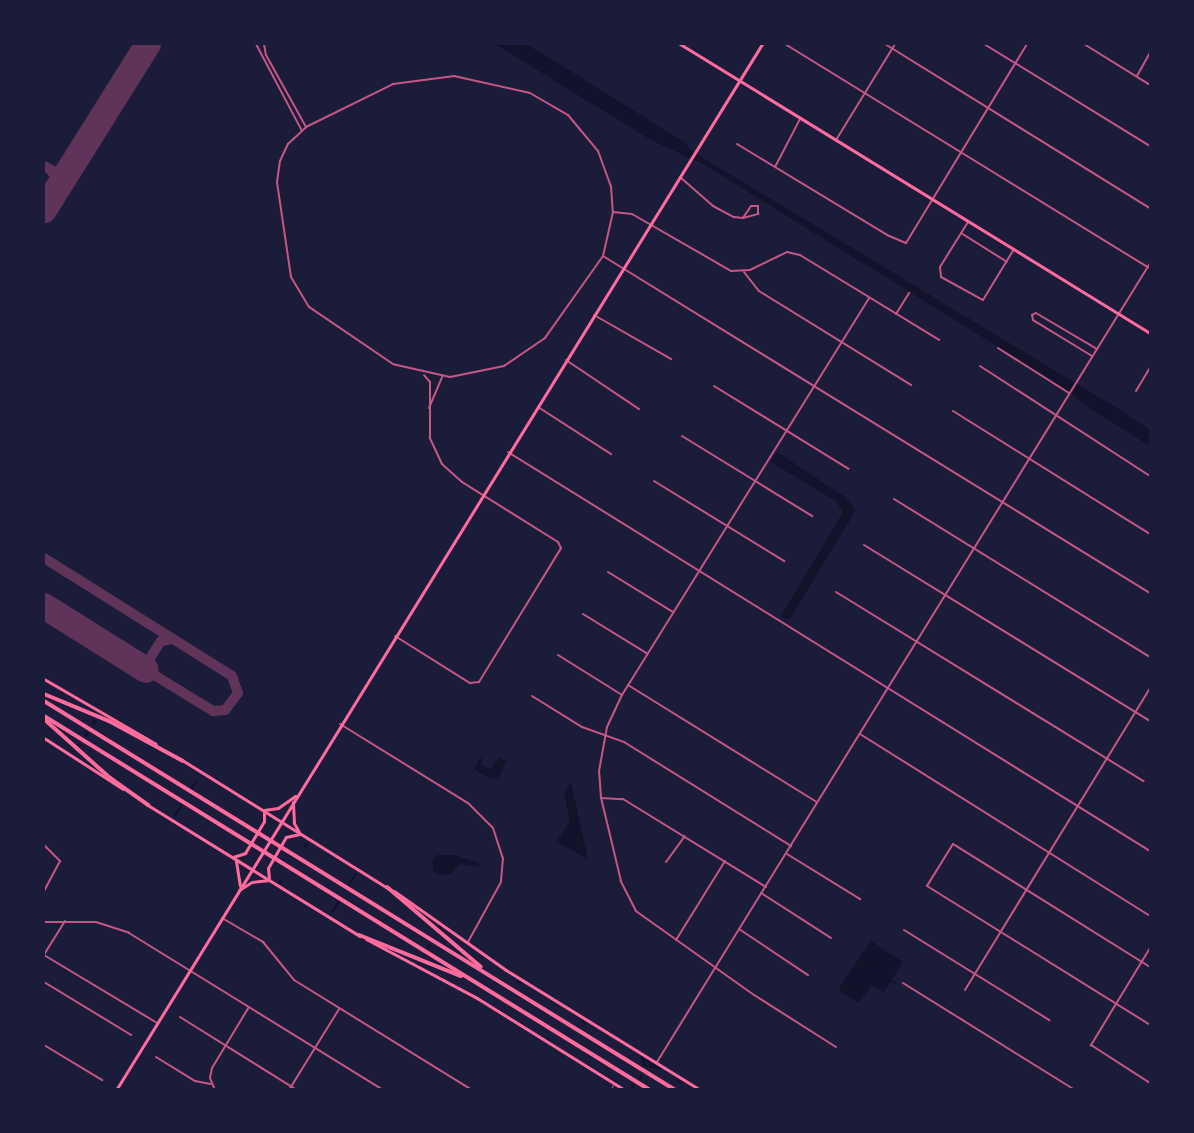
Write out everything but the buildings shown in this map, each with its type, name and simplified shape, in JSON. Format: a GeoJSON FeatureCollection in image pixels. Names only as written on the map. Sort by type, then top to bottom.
{"type":"FeatureCollection","features":[{"type":"Feature","properties":{"kind":"highway"},"geometry":{"type":"LineString","coordinates":[[44,694],[109,721],[183,761]]}},
{"type":"Feature","properties":{"kind":"highway"},"geometry":{"type":"LineString","coordinates":[[44,701],[675,1089]]}},
{"type":"Feature","properties":{"kind":"highway"},"geometry":{"type":"LineString","coordinates":[[44,717],[110,778],[148,805]]}},
{"type":"Feature","properties":{"kind":"highway"},"geometry":{"type":"LineString","coordinates":[[44,717],[650,1089]]}},
{"type":"Feature","properties":{"kind":"highway"},"geometry":{"type":"LineString","coordinates":[[387,887],[456,948],[511,989]]}},
{"type":"Feature","properties":{"kind":"highway"},"geometry":{"type":"LineString","coordinates":[[359,935],[482,986]]}},
{"type":"Feature","properties":{"kind":"main road"},"geometry":{"type":"LineString","coordinates":[[680,44],[1150,333]]}},
{"type":"Feature","properties":{"kind":"main road"},"geometry":{"type":"LineString","coordinates":[[117,1089],[280,821],[762,44]]}},
{"type":"Feature","properties":{"kind":"main road"},"geometry":{"type":"LineString","coordinates":[[44,679],[183,761],[387,887],[468,942],[700,1089]]}},
{"type":"Feature","properties":{"kind":"main road"},"geometry":{"type":"LineString","coordinates":[[44,738],[359,935],[477,998],[625,1089]]}},
{"type":"Feature","properties":{"kind":"main road"},"geometry":{"type":"LineString","coordinates":[[261,810],[278,808],[297,795]]}},
{"type":"Feature","properties":{"kind":"main road"},"geometry":{"type":"LineString","coordinates":[[294,801],[293,816],[300,834]]}},
{"type":"Feature","properties":{"kind":"main road"},"geometry":{"type":"LineString","coordinates":[[234,858],[245,853],[264,821],[261,810]]}},
{"type":"Feature","properties":{"kind":"main road"},"geometry":{"type":"LineString","coordinates":[[271,881],[267,869],[286,837],[300,834]]}},
{"type":"Feature","properties":{"kind":"main road"},"geometry":{"type":"LineString","coordinates":[[234,858],[240,886]]}},
{"type":"Feature","properties":{"kind":"main road"},"geometry":{"type":"LineString","coordinates":[[237,891],[260,880],[271,881]]}},
{"type":"Feature","properties":{"kind":"street"},"geometry":{"type":"LineString","coordinates":[[256,44],[302,131]]}},
{"type":"Feature","properties":{"kind":"street"},"geometry":{"type":"LineString","coordinates":[[264,44],[266,55],[306,128]]}},
{"type":"Feature","properties":{"kind":"street"},"geometry":{"type":"LineString","coordinates":[[785,44],[1148,267]]}},
{"type":"Feature","properties":{"kind":"street"},"geometry":{"type":"LineString","coordinates":[[885,44],[1150,207]]}},
{"type":"Feature","properties":{"kind":"street"},"geometry":{"type":"LineString","coordinates":[[836,140],[896,44]]}},
{"type":"Feature","properties":{"kind":"street"},"geometry":{"type":"LineString","coordinates":[[984,44],[1150,146]]}},
{"type":"Feature","properties":{"kind":"street"},"geometry":{"type":"LineString","coordinates":[[737,144],[886,235],[906,243],[1027,44]]}},
{"type":"Feature","properties":{"kind":"street"},"geometry":{"type":"LineString","coordinates":[[1084,44],[1150,85]]}},
{"type":"Feature","properties":{"kind":"street"},"geometry":{"type":"LineString","coordinates":[[1137,76],[1150,54]]}},
{"type":"Feature","properties":{"kind":"street"},"geometry":{"type":"LineString","coordinates":[[454,76],[507,86],[546,100],[582,127],[605,167],[613,212],[603,256],[571,306],[545,338],[528,352],[488,371],[443,376],[423,374],[393,364],[321,318],[302,297],[291,277],[277,178],[288,144],[302,131],[379,90],[407,81],[454,76]]}},
{"type":"Feature","properties":{"kind":"street"},"geometry":{"type":"LineString","coordinates":[[775,167],[800,119]]}},
{"type":"Feature","properties":{"kind":"street"},"geometry":{"type":"LineString","coordinates":[[680,177],[713,206],[743,218],[758,214],[758,206],[751,206],[743,218]]}},
{"type":"Feature","properties":{"kind":"street"},"geometry":{"type":"LineString","coordinates":[[613,212],[632,214],[720,267],[744,272],[779,254],[792,252],[939,340]]}},
{"type":"Feature","properties":{"kind":"street"},"geometry":{"type":"LineString","coordinates":[[968,222],[940,267],[941,277],[983,300],[1014,249]]}},
{"type":"Feature","properties":{"kind":"street"},"geometry":{"type":"LineString","coordinates":[[961,233],[1006,262]]}},
{"type":"Feature","properties":{"kind":"street"},"geometry":{"type":"LineString","coordinates":[[603,256],[1150,593]]}},
{"type":"Feature","properties":{"kind":"street"},"geometry":{"type":"LineString","coordinates":[[657,1063],[1150,263]]}},
{"type":"Feature","properties":{"kind":"street"},"geometry":{"type":"LineString","coordinates":[[744,272],[759,291],[912,385]]}},
{"type":"Feature","properties":{"kind":"street"},"geometry":{"type":"LineString","coordinates":[[896,314],[909,294]]}},
{"type":"Feature","properties":{"kind":"street"},"geometry":{"type":"LineString","coordinates":[[836,1047],[754,995],[716,965],[645,919],[627,898],[601,798],[599,771],[605,733],[622,694],[869,298]]}},
{"type":"Feature","properties":{"kind":"street"},"geometry":{"type":"LineString","coordinates":[[1093,356],[1033,320],[1032,315],[1036,313],[1097,349]]}},
{"type":"Feature","properties":{"kind":"street"},"geometry":{"type":"LineString","coordinates":[[594,315],[671,359]]}},
{"type":"Feature","properties":{"kind":"street"},"geometry":{"type":"LineString","coordinates":[[998,348],[1069,393]]}},
{"type":"Feature","properties":{"kind":"street"},"geometry":{"type":"LineString","coordinates":[[566,360],[639,409]]}},
{"type":"Feature","properties":{"kind":"street"},"geometry":{"type":"LineString","coordinates":[[980,366],[1055,417],[1150,476]]}},
{"type":"Feature","properties":{"kind":"street"},"geometry":{"type":"LineString","coordinates":[[1136,391],[1150,368]]}},
{"type":"Feature","properties":{"kind":"street"},"geometry":{"type":"LineString","coordinates":[[395,636],[470,683],[477,683],[560,554],[559,543],[454,477],[437,455],[428,428],[430,382],[423,374]]}},
{"type":"Feature","properties":{"kind":"street"},"geometry":{"type":"LineString","coordinates":[[429,408],[443,376]]}},
{"type":"Feature","properties":{"kind":"street"},"geometry":{"type":"LineString","coordinates":[[714,386],[849,469]]}},
{"type":"Feature","properties":{"kind":"street"},"geometry":{"type":"LineString","coordinates":[[538,407],[611,454]]}},
{"type":"Feature","properties":{"kind":"street"},"geometry":{"type":"LineString","coordinates":[[953,411],[1150,534]]}},
{"type":"Feature","properties":{"kind":"street"},"geometry":{"type":"LineString","coordinates":[[682,436],[812,516]]}},
{"type":"Feature","properties":{"kind":"street"},"geometry":{"type":"LineString","coordinates":[[508,452],[1150,851]]}},
{"type":"Feature","properties":{"kind":"street"},"geometry":{"type":"LineString","coordinates":[[654,481],[784,561]]}},
{"type":"Feature","properties":{"kind":"street"},"geometry":{"type":"LineString","coordinates":[[894,499],[1150,657]]}},
{"type":"Feature","properties":{"kind":"street"},"geometry":{"type":"LineString","coordinates":[[864,545],[1150,721]]}},
{"type":"Feature","properties":{"kind":"street"},"geometry":{"type":"LineString","coordinates":[[608,572],[673,612]]}},
{"type":"Feature","properties":{"kind":"street"},"geometry":{"type":"LineString","coordinates":[[836,592],[1143,781]]}},
{"type":"Feature","properties":{"kind":"street"},"geometry":{"type":"LineString","coordinates":[[583,614],[648,654]]}},
{"type":"Feature","properties":{"kind":"street"},"geometry":{"type":"LineString","coordinates":[[558,655],[622,694]]}},
{"type":"Feature","properties":{"kind":"street"},"geometry":{"type":"LineString","coordinates":[[628,685],[818,803]]}},
{"type":"Feature","properties":{"kind":"street"},"geometry":{"type":"LineString","coordinates":[[966,990],[1150,688]]}},
{"type":"Feature","properties":{"kind":"street"},"geometry":{"type":"LineString","coordinates":[[532,696],[582,727],[605,733],[792,846]]}},
{"type":"Feature","properties":{"kind":"street"},"geometry":{"type":"LineString","coordinates":[[340,724],[468,803],[493,828],[503,858],[501,882],[468,942]]}},
{"type":"Feature","properties":{"kind":"street"},"geometry":{"type":"LineString","coordinates":[[860,734],[1150,916]]}},
{"type":"Feature","properties":{"kind":"street"},"geometry":{"type":"LineString","coordinates":[[601,798],[619,797],[766,887]]}},
{"type":"Feature","properties":{"kind":"street"},"geometry":{"type":"LineString","coordinates":[[666,862],[685,836]]}},
{"type":"Feature","properties":{"kind":"street"},"geometry":{"type":"LineString","coordinates":[[1150,967],[953,844],[927,886],[1150,1025]]}},
{"type":"Feature","properties":{"kind":"street"},"geometry":{"type":"LineString","coordinates":[[44,845],[59,856],[59,865],[44,891]]}},
{"type":"Feature","properties":{"kind":"street"},"geometry":{"type":"LineString","coordinates":[[787,854],[860,899]]}},
{"type":"Feature","properties":{"kind":"street"},"geometry":{"type":"LineString","coordinates":[[676,940],[725,861]]}},
{"type":"Feature","properties":{"kind":"street"},"geometry":{"type":"LineString","coordinates":[[761,893],[831,938]]}},
{"type":"Feature","properties":{"kind":"street"},"geometry":{"type":"LineString","coordinates":[[221,918],[259,939],[290,977],[470,1089]]}},
{"type":"Feature","properties":{"kind":"street"},"geometry":{"type":"LineString","coordinates":[[65,921],[44,955],[156,1023]]}},
{"type":"Feature","properties":{"kind":"street"},"geometry":{"type":"LineString","coordinates":[[44,922],[96,922],[121,929],[383,1089]]}},
{"type":"Feature","properties":{"kind":"street"},"geometry":{"type":"LineString","coordinates":[[739,929],[808,975]]}},
{"type":"Feature","properties":{"kind":"street"},"geometry":{"type":"LineString","coordinates":[[904,930],[1049,1020]]}},
{"type":"Feature","properties":{"kind":"street"},"geometry":{"type":"LineString","coordinates":[[1150,948],[1090,1045],[1150,1083]]}},
{"type":"Feature","properties":{"kind":"street"},"geometry":{"type":"LineString","coordinates":[[44,982],[130,1035]]}},
{"type":"Feature","properties":{"kind":"street"},"geometry":{"type":"LineString","coordinates":[[903,983],[1075,1089]]}},
{"type":"Feature","properties":{"kind":"street"},"geometry":{"type":"LineString","coordinates":[[211,1084],[212,1068],[249,1007]]}},
{"type":"Feature","properties":{"kind":"street"},"geometry":{"type":"LineString","coordinates":[[290,1088],[339,1009]]}},
{"type":"Feature","properties":{"kind":"street"},"geometry":{"type":"LineString","coordinates":[[180,1017],[290,1088],[297,1089]]}},
{"type":"Feature","properties":{"kind":"street"},"geometry":{"type":"LineString","coordinates":[[44,1045],[102,1080]]}},
{"type":"Feature","properties":{"kind":"street"},"geometry":{"type":"LineString","coordinates":[[156,1057],[195,1081],[211,1084],[215,1089]]}},
{"type":"Feature","properties":{"kind":"lane"},"geometry":{"type":"LineString","coordinates":[[610,1089],[614,1083]]}},
{"type":"Feature","properties":{"kind":"shaded area"},"geometry":{"type":"Polygon","coordinates":[[[495,44],[526,44],[569,70],[686,143],[690,150],[1122,411],[1150,430],[1150,446],[1080,402],[1066,389],[703,164],[651,140],[495,44]]]}},
{"type":"Feature","properties":{"kind":"shaded area"},"geometry":{"type":"Polygon","coordinates":[[[777,452],[845,497],[856,510],[789,620],[781,616],[843,512],[836,501],[771,462],[777,452]]]}},
{"type":"Feature","properties":{"kind":"shaded area"},"geometry":{"type":"Polygon","coordinates":[[[481,757],[482,765],[491,769],[500,757],[506,761],[498,779],[487,777],[474,769],[481,757]]]}},
{"type":"Feature","properties":{"kind":"shaded area"},"geometry":{"type":"Polygon","coordinates":[[[571,783],[586,858],[556,842],[570,821],[564,792],[571,783]]]}},
{"type":"Feature","properties":{"kind":"shaded area"},"geometry":{"type":"Polygon","coordinates":[[[437,855],[454,855],[476,862],[481,867],[459,864],[450,874],[440,875],[434,872],[432,861],[437,855]]]}},
{"type":"Feature","properties":{"kind":"shaded area"},"geometry":{"type":"Polygon","coordinates":[[[871,941],[903,962],[884,992],[872,986],[858,1003],[841,992],[839,987],[871,941]]]}},
{"type":"Feature","properties":{"kind":"waterway"},"geometry":{"type":"LineString","coordinates":[[94,721],[96,722],[95,724],[93,723],[94,721]]}},
{"type":"Feature","properties":{"kind":"waterway"},"geometry":{"type":"LineString","coordinates":[[86,733],[88,734],[87,736],[85,735],[86,733]]}},
{"type":"Feature","properties":{"kind":"waterway"},"geometry":{"type":"LineString","coordinates":[[79,745],[81,746],[78,746],[79,745]]}},
{"type":"Feature","properties":{"kind":"waterway"},"geometry":{"type":"LineString","coordinates":[[192,788],[197,780]]}},
{"type":"Feature","properties":{"kind":"waterway"},"geometry":{"type":"LineString","coordinates":[[175,816],[181,805]]}},
{"type":"Feature","properties":{"kind":"waterway"},"geometry":{"type":"LineString","coordinates":[[306,844],[308,845],[306,847],[305,846],[306,844]]}},
{"type":"Feature","properties":{"kind":"waterway"},"geometry":{"type":"LineString","coordinates":[[349,885],[355,875]]}},
{"type":"Feature","properties":{"kind":"waterway"},"geometry":{"type":"LineString","coordinates":[[281,881],[282,882],[281,884],[280,882],[281,881]]}},
{"type":"Feature","properties":{"kind":"waterway"},"geometry":{"type":"LineString","coordinates":[[332,912],[339,902]]}},
{"type":"Feature","properties":{"kind":"waterway"},"geometry":{"type":"LineString","coordinates":[[440,927],[441,928],[440,930],[439,928],[440,927]]}},
{"type":"Feature","properties":{"kind":"waterway"},"geometry":{"type":"LineString","coordinates":[[429,945],[430,946],[428,947],[429,945]]}},
{"type":"Feature","properties":{"kind":"waterway"},"geometry":{"type":"LineString","coordinates":[[418,964],[420,965],[419,968],[416,966],[418,964]]}},
{"type":"Feature","properties":{"kind":"waterway"},"geometry":{"type":"LineString","coordinates":[[892,981],[896,983]]}},
{"type":"Feature","properties":{"kind":"waterway"},"geometry":{"type":"LineString","coordinates":[[642,1058],[660,1069],[645,1066],[642,1058]]}},
{"type":"Feature","properties":{"kind":"waterway"},"geometry":{"type":"LineString","coordinates":[[641,1076],[642,1077],[641,1079],[640,1078],[641,1076]]}},
{"type":"Feature","properties":{"kind":"waterway"},"geometry":{"type":"LineString","coordinates":[[632,1090],[633,1086],[635,1090]]}},
{"type":"Feature","properties":{"kind":"taxiway"},"geometry":{"type":"LineString","coordinates":[[44,166],[57,173],[69,169]]}},
{"type":"Feature","properties":{"kind":"taxiway"},"geometry":{"type":"LineString","coordinates":[[52,172],[58,179],[56,190]]}},
{"type":"Feature","properties":{"kind":"taxiway"},"geometry":{"type":"LineString","coordinates":[[44,558],[232,676],[238,693],[225,710],[213,711],[146,670]]}},
{"type":"Feature","properties":{"kind":"taxiway"},"geometry":{"type":"LineString","coordinates":[[134,662],[148,661],[161,641],[173,639]]}},
{"type":"Feature","properties":{"kind":"runway"},"geometry":{"type":"LineString","coordinates":[[44,210],[148,44]]}},
{"type":"Feature","properties":{"kind":"runway"},"geometry":{"type":"LineString","coordinates":[[44,606],[146,670]]}}]}
